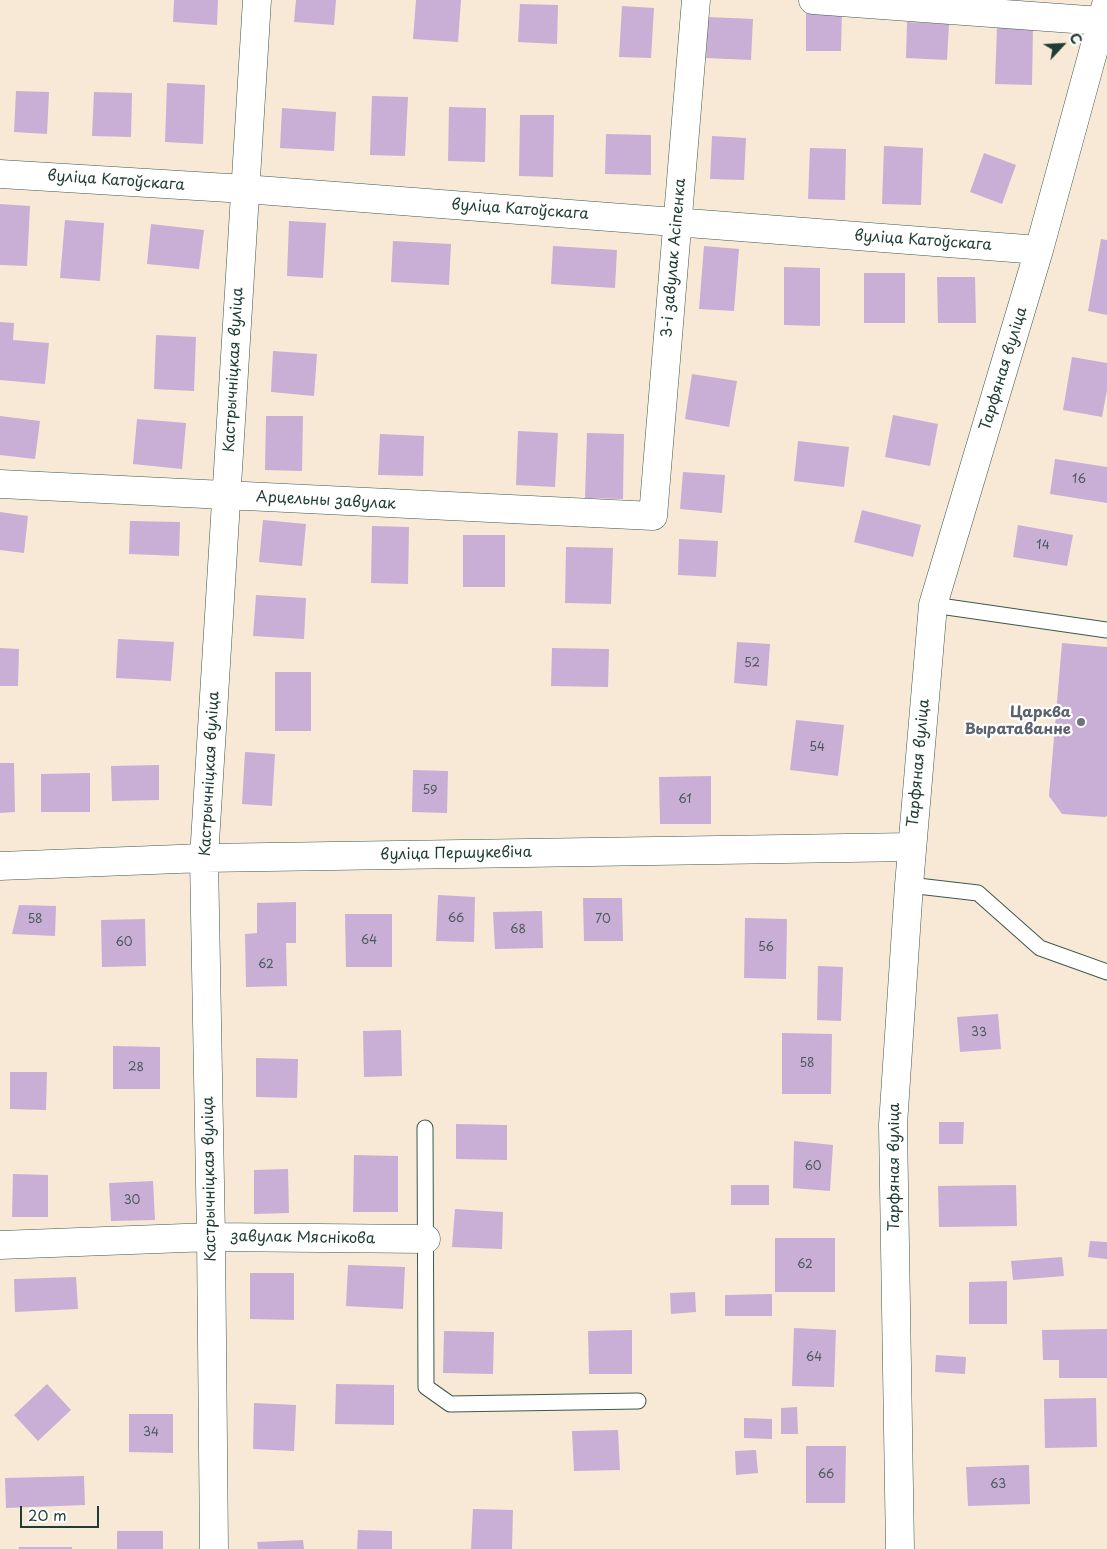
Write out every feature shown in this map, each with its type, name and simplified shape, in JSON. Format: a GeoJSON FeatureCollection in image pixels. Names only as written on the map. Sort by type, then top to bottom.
{"type":"FeatureCollection","features":[{"type":"Feature","properties":{"kind":"street","name":"Кастрычніцкая вуліца"},"geometry":{"type":"LineString","coordinates":[[214,1549],[211,1238],[204,858],[257,0]]}},
{"type":"Feature","properties":{"kind":"street","name":"3-і завулак Асіпенка"},"geometry":{"type":"LineString","coordinates":[[653,516],[696,0]]}},
{"type":"Feature","properties":{"kind":"street"},"geometry":{"type":"LineString","coordinates":[[813,0],[1104,11]]}},
{"type":"Feature","properties":{"kind":"street","name":"Тарфяная вуліца"},"geometry":{"type":"LineString","coordinates":[[900,1549],[893,1125],[909,885],[933,605],[1039,250],[1104,11]]}},
{"type":"Feature","properties":{"kind":"street","name":"вуліца Катоўскага"},"geometry":{"type":"LineString","coordinates":[[0,174],[245,189],[1039,250]]}},
{"type":"Feature","properties":{"kind":"street","name":"Арцельны завулак"},"geometry":{"type":"LineString","coordinates":[[0,484],[653,516]]}},
{"type":"Feature","properties":{"kind":"street","name":"вуліца Першукевіча"},"geometry":{"type":"LineString","coordinates":[[0,866],[204,858],[912,847]]}},
{"type":"Feature","properties":{"kind":"street","name":"завулак Мяснікова"},"geometry":{"type":"LineString","coordinates":[[0,1245],[211,1238],[426,1239]]}},
{"type":"Feature","properties":{"kind":"lane"},"geometry":{"type":"LineString","coordinates":[[933,605],[1107,630]]}},
{"type":"Feature","properties":{"kind":"lane"},"geometry":{"type":"LineString","coordinates":[[909,885],[978,893],[1040,948],[1107,972]]}},
{"type":"Feature","properties":{"kind":"lane"},"geometry":{"type":"LineString","coordinates":[[425,1128],[426,1387],[450,1404],[638,1401]]}},
{"type":"Feature","properties":{"kind":"building"},"geometry":{"type":"Polygon","coordinates":[[[174,0],[218,0],[217,25],[173,22],[174,0]]]}},
{"type":"Feature","properties":{"kind":"building"},"geometry":{"type":"Polygon","coordinates":[[[296,0],[336,0],[334,25],[294,22],[296,0]]]}},
{"type":"Feature","properties":{"kind":"building"},"geometry":{"type":"Polygon","coordinates":[[[416,0],[461,0],[458,42],[413,39],[416,0]]]}},
{"type":"Feature","properties":{"kind":"building"},"geometry":{"type":"Polygon","coordinates":[[[520,4],[558,5],[557,44],[518,42],[520,4]]]}},
{"type":"Feature","properties":{"kind":"building"},"geometry":{"type":"Polygon","coordinates":[[[622,6],[654,8],[651,58],[619,57],[622,6]]]}},
{"type":"Feature","properties":{"kind":"building"},"geometry":{"type":"Polygon","coordinates":[[[806,8],[842,9],[841,51],[806,51],[806,8]]]}},
{"type":"Feature","properties":{"kind":"building"},"geometry":{"type":"Polygon","coordinates":[[[708,17],[753,19],[751,60],[706,58],[708,17]]]}},
{"type":"Feature","properties":{"kind":"building"},"geometry":{"type":"Polygon","coordinates":[[[907,22],[949,24],[947,60],[906,58],[907,22]]]}},
{"type":"Feature","properties":{"kind":"building"},"geometry":{"type":"Polygon","coordinates":[[[997,26],[1033,27],[1032,85],[995,84],[997,26]]]}},
{"type":"Feature","properties":{"kind":"building"},"geometry":{"type":"Polygon","coordinates":[[[167,83],[205,85],[203,144],[165,142],[167,83]]]}},
{"type":"Feature","properties":{"kind":"building"},"geometry":{"type":"Polygon","coordinates":[[[16,91],[49,92],[47,134],[14,132],[16,91]]]}},
{"type":"Feature","properties":{"kind":"building"},"geometry":{"type":"Polygon","coordinates":[[[94,92],[132,93],[131,137],[92,136],[94,92]]]}},
{"type":"Feature","properties":{"kind":"building"},"geometry":{"type":"Polygon","coordinates":[[[372,96],[408,97],[405,156],[370,155],[372,96]]]}},
{"type":"Feature","properties":{"kind":"building"},"geometry":{"type":"Polygon","coordinates":[[[449,107],[486,108],[485,162],[448,161],[449,107]]]}},
{"type":"Feature","properties":{"kind":"building"},"geometry":{"type":"Polygon","coordinates":[[[282,108],[336,112],[334,151],[280,148],[282,108]]]}},
{"type":"Feature","properties":{"kind":"building"},"geometry":{"type":"Polygon","coordinates":[[[520,115],[554,115],[553,177],[519,176],[520,115]]]}},
{"type":"Feature","properties":{"kind":"building"},"geometry":{"type":"Polygon","coordinates":[[[606,134],[651,135],[651,175],[605,174],[606,134]]]}},
{"type":"Feature","properties":{"kind":"building"},"geometry":{"type":"Polygon","coordinates":[[[712,136],[746,138],[744,180],[710,179],[712,136]]]}},
{"type":"Feature","properties":{"kind":"building"},"geometry":{"type":"Polygon","coordinates":[[[884,146],[923,148],[921,205],[882,204],[884,146]]]}},
{"type":"Feature","properties":{"kind":"building"},"geometry":{"type":"Polygon","coordinates":[[[810,148],[846,149],[845,200],[808,199],[810,148]]]}},
{"type":"Feature","properties":{"kind":"building"},"geometry":{"type":"Polygon","coordinates":[[[984,153],[1016,165],[1002,204],[970,192],[984,153]]]}},
{"type":"Feature","properties":{"kind":"building"},"geometry":{"type":"Polygon","coordinates":[[[0,204],[30,206],[27,266],[0,265],[0,204]]]}},
{"type":"Feature","properties":{"kind":"building"},"geometry":{"type":"Polygon","coordinates":[[[65,220],[104,223],[100,281],[60,278],[65,220]]]}},
{"type":"Feature","properties":{"kind":"building"},"geometry":{"type":"Polygon","coordinates":[[[289,221],[326,223],[323,278],[287,276],[289,221]]]}},
{"type":"Feature","properties":{"kind":"building"},"geometry":{"type":"Polygon","coordinates":[[[151,224],[204,230],[199,269],[147,264],[151,224]]]}},
{"type":"Feature","properties":{"kind":"building"},"geometry":{"type":"Polygon","coordinates":[[[1101,239],[1107,240],[1107,315],[1088,311],[1101,239]]]}},
{"type":"Feature","properties":{"kind":"building"},"geometry":{"type":"Polygon","coordinates":[[[393,241],[451,244],[449,285],[391,282],[393,241]]]}},
{"type":"Feature","properties":{"kind":"building"},"geometry":{"type":"Polygon","coordinates":[[[553,246],[617,250],[615,288],[551,284],[553,246]]]}},
{"type":"Feature","properties":{"kind":"building"},"geometry":{"type":"Polygon","coordinates":[[[704,246],[739,249],[734,311],[699,309],[704,246]]]}},
{"type":"Feature","properties":{"kind":"building"},"geometry":{"type":"Polygon","coordinates":[[[784,267],[820,268],[820,326],[784,325],[784,267]]]}},
{"type":"Feature","properties":{"kind":"building"},"geometry":{"type":"Polygon","coordinates":[[[864,273],[905,273],[905,323],[864,323],[864,273]]]}},
{"type":"Feature","properties":{"kind":"building"},"geometry":{"type":"Polygon","coordinates":[[[937,277],[975,277],[976,323],[938,323],[937,277]]]}},
{"type":"Feature","properties":{"kind":"building"},"geometry":{"type":"Polygon","coordinates":[[[0,322],[14,323],[13,340],[49,343],[45,384],[0,380],[0,322]]]}},
{"type":"Feature","properties":{"kind":"building"},"geometry":{"type":"Polygon","coordinates":[[[156,335],[196,337],[194,391],[154,389],[156,335]]]}},
{"type":"Feature","properties":{"kind":"building"},"geometry":{"type":"Polygon","coordinates":[[[273,351],[317,354],[314,396],[271,392],[273,351]]]}},
{"type":"Feature","properties":{"kind":"building"},"geometry":{"type":"Polygon","coordinates":[[[1072,357],[1107,363],[1107,390],[1102,417],[1063,410],[1072,357]]]}},
{"type":"Feature","properties":{"kind":"building"},"geometry":{"type":"Polygon","coordinates":[[[692,374],[737,381],[729,427],[685,419],[692,374]]]}},
{"type":"Feature","properties":{"kind":"building"},"geometry":{"type":"Polygon","coordinates":[[[893,415],[938,424],[930,466],[885,457],[893,415]]]}},
{"type":"Feature","properties":{"kind":"building"},"geometry":{"type":"Polygon","coordinates":[[[0,416],[40,421],[35,459],[0,455],[0,416]]]}},
{"type":"Feature","properties":{"kind":"building"},"geometry":{"type":"Polygon","coordinates":[[[266,416],[303,416],[302,471],[265,470],[266,416]]]}},
{"type":"Feature","properties":{"kind":"building"},"geometry":{"type":"Polygon","coordinates":[[[137,419],[186,423],[182,469],[133,464],[137,419]]]}},
{"type":"Feature","properties":{"kind":"building"},"geometry":{"type":"Polygon","coordinates":[[[518,431],[558,433],[555,487],[516,485],[518,431]]]}},
{"type":"Feature","properties":{"kind":"building"},"geometry":{"type":"Polygon","coordinates":[[[587,433],[624,434],[623,499],[585,498],[587,433]]]}},
{"type":"Feature","properties":{"kind":"building"},"geometry":{"type":"Polygon","coordinates":[[[380,434],[424,436],[423,476],[378,475],[380,434]]]}},
{"type":"Feature","properties":{"kind":"building"},"geometry":{"type":"Polygon","coordinates":[[[798,441],[849,447],[844,487],[794,481],[798,441]]]}},
{"type":"Feature","properties":{"kind":"building"},"geometry":{"type":"Polygon","coordinates":[[[1055,459],[1107,467],[1107,503],[1050,494],[1055,459]]]}},
{"type":"Feature","properties":{"kind":"building"},"geometry":{"type":"Polygon","coordinates":[[[683,472],[725,475],[722,513],[680,509],[683,472]]]}},
{"type":"Feature","properties":{"kind":"building"},"geometry":{"type":"Polygon","coordinates":[[[862,510],[921,525],[913,557],[854,542],[862,510]]]}},
{"type":"Feature","properties":{"kind":"building"},"geometry":{"type":"Polygon","coordinates":[[[0,512],[28,516],[24,553],[0,550],[0,512]]]}},
{"type":"Feature","properties":{"kind":"building"},"geometry":{"type":"Polygon","coordinates":[[[263,520],[306,524],[302,566],[259,562],[263,520]]]}},
{"type":"Feature","properties":{"kind":"building"},"geometry":{"type":"Polygon","coordinates":[[[130,521],[180,522],[179,556],[129,554],[130,521]]]}},
{"type":"Feature","properties":{"kind":"building"},"geometry":{"type":"Polygon","coordinates":[[[1018,525],[1073,535],[1067,566],[1013,557],[1018,525]]]}},
{"type":"Feature","properties":{"kind":"building"},"geometry":{"type":"Polygon","coordinates":[[[372,526],[409,527],[408,584],[371,583],[372,526]]]}},
{"type":"Feature","properties":{"kind":"building"},"geometry":{"type":"Polygon","coordinates":[[[463,535],[505,535],[505,587],[463,587],[463,535]]]}},
{"type":"Feature","properties":{"kind":"building"},"geometry":{"type":"Polygon","coordinates":[[[679,539],[718,541],[716,577],[678,575],[679,539]]]}},
{"type":"Feature","properties":{"kind":"building"},"geometry":{"type":"Polygon","coordinates":[[[566,547],[613,548],[611,604],[565,603],[566,547]]]}},
{"type":"Feature","properties":{"kind":"building"},"geometry":{"type":"Polygon","coordinates":[[[256,595],[306,598],[304,639],[253,636],[256,595]]]}},
{"type":"Feature","properties":{"kind":"building"},"geometry":{"type":"Polygon","coordinates":[[[118,639],[174,642],[171,681],[116,678],[118,639]]]}},
{"type":"Feature","properties":{"kind":"building"},"geometry":{"type":"Polygon","coordinates":[[[737,642],[770,644],[767,686],[734,683],[737,642]]]}},
{"type":"Feature","properties":{"kind":"building","name":"Царква Выратаванне"},"geometry":{"type":"Polygon","coordinates":[[[1062,643],[1107,647],[1107,816],[1105,817],[1062,814],[1049,796],[1062,643]]]}},
{"type":"Feature","properties":{"kind":"building"},"geometry":{"type":"Polygon","coordinates":[[[0,648],[19,649],[18,686],[0,686],[0,648]]]}},
{"type":"Feature","properties":{"kind":"building"},"geometry":{"type":"Polygon","coordinates":[[[552,648],[609,649],[608,687],[551,686],[552,648]]]}},
{"type":"Feature","properties":{"kind":"building"},"geometry":{"type":"Polygon","coordinates":[[[275,672],[311,672],[311,731],[275,731],[275,672]]]}},
{"type":"Feature","properties":{"kind":"building"},"geometry":{"type":"Polygon","coordinates":[[[796,720],[844,725],[838,776],[790,770],[796,720]]]}},
{"type":"Feature","properties":{"kind":"building"},"geometry":{"type":"Polygon","coordinates":[[[245,752],[275,754],[272,806],[242,804],[245,752]]]}},
{"type":"Feature","properties":{"kind":"building"},"geometry":{"type":"Polygon","coordinates":[[[0,763],[14,763],[15,812],[0,813],[0,763]]]}},
{"type":"Feature","properties":{"kind":"building"},"geometry":{"type":"Polygon","coordinates":[[[159,765],[159,800],[112,801],[111,766],[159,765]]]}},
{"type":"Feature","properties":{"kind":"building"},"geometry":{"type":"Polygon","coordinates":[[[413,770],[448,771],[447,813],[412,812],[413,770]]]}},
{"type":"Feature","properties":{"kind":"building"},"geometry":{"type":"Polygon","coordinates":[[[90,773],[90,812],[41,812],[41,774],[90,773]]]}},
{"type":"Feature","properties":{"kind":"building"},"geometry":{"type":"Polygon","coordinates":[[[711,776],[711,824],[660,824],[659,777],[711,776]]]}},
{"type":"Feature","properties":{"kind":"building"},"geometry":{"type":"Polygon","coordinates":[[[438,895],[475,897],[474,942],[436,941],[438,895]]]}},
{"type":"Feature","properties":{"kind":"building"},"geometry":{"type":"Polygon","coordinates":[[[583,898],[622,898],[623,941],[584,941],[583,898]]]}},
{"type":"Feature","properties":{"kind":"building"},"geometry":{"type":"Polygon","coordinates":[[[296,902],[296,943],[286,943],[287,986],[246,987],[245,934],[257,933],[257,903],[296,902]]]}},
{"type":"Feature","properties":{"kind":"building"},"geometry":{"type":"Polygon","coordinates":[[[19,905],[56,906],[55,936],[12,934],[19,905]]]}},
{"type":"Feature","properties":{"kind":"building"},"geometry":{"type":"Polygon","coordinates":[[[542,911],[543,948],[495,949],[493,912],[542,911]]]}},
{"type":"Feature","properties":{"kind":"building"},"geometry":{"type":"Polygon","coordinates":[[[345,914],[392,914],[392,967],[346,967],[345,914]]]}},
{"type":"Feature","properties":{"kind":"building"},"geometry":{"type":"Polygon","coordinates":[[[745,918],[787,919],[786,979],[744,978],[745,918]]]}},
{"type":"Feature","properties":{"kind":"building"},"geometry":{"type":"Polygon","coordinates":[[[145,919],[146,966],[102,967],[101,920],[145,919]]]}},
{"type":"Feature","properties":{"kind":"building"},"geometry":{"type":"Polygon","coordinates":[[[818,966],[843,967],[841,1021],[817,1020],[818,966]]]}},
{"type":"Feature","properties":{"kind":"building"},"geometry":{"type":"Polygon","coordinates":[[[998,1014],[1001,1049],[960,1052],[957,1017],[998,1014]]]}},
{"type":"Feature","properties":{"kind":"building"},"geometry":{"type":"Polygon","coordinates":[[[401,1030],[402,1076],[364,1077],[363,1031],[401,1030]]]}},
{"type":"Feature","properties":{"kind":"building"},"geometry":{"type":"Polygon","coordinates":[[[782,1033],[832,1034],[831,1094],[782,1094],[782,1033]]]}},
{"type":"Feature","properties":{"kind":"building"},"geometry":{"type":"Polygon","coordinates":[[[113,1046],[160,1047],[160,1089],[113,1089],[113,1046]]]}},
{"type":"Feature","properties":{"kind":"building"},"geometry":{"type":"Polygon","coordinates":[[[256,1058],[298,1059],[297,1098],[256,1097],[256,1058]]]}},
{"type":"Feature","properties":{"kind":"building"},"geometry":{"type":"Polygon","coordinates":[[[10,1072],[47,1072],[46,1110],[10,1109],[10,1072]]]}},
{"type":"Feature","properties":{"kind":"building"},"geometry":{"type":"Polygon","coordinates":[[[939,1122],[964,1122],[963,1144],[939,1144],[939,1122]]]}},
{"type":"Feature","properties":{"kind":"building"},"geometry":{"type":"Polygon","coordinates":[[[456,1124],[507,1125],[507,1160],[456,1159],[456,1124]]]}},
{"type":"Feature","properties":{"kind":"building"},"geometry":{"type":"Polygon","coordinates":[[[794,1141],[833,1145],[830,1191],[793,1188],[794,1141]]]}},
{"type":"Feature","properties":{"kind":"building"},"geometry":{"type":"Polygon","coordinates":[[[354,1155],[398,1156],[398,1212],[353,1212],[354,1155]]]}},
{"type":"Feature","properties":{"kind":"building"},"geometry":{"type":"Polygon","coordinates":[[[288,1169],[289,1213],[254,1214],[254,1170],[288,1169]]]}},
{"type":"Feature","properties":{"kind":"building"},"geometry":{"type":"Polygon","coordinates":[[[13,1174],[48,1175],[48,1217],[12,1217],[13,1174]]]}},
{"type":"Feature","properties":{"kind":"building"},"geometry":{"type":"Polygon","coordinates":[[[153,1181],[155,1220],[111,1221],[109,1183],[153,1181]]]}},
{"type":"Feature","properties":{"kind":"building"},"geometry":{"type":"Polygon","coordinates":[[[731,1185],[769,1185],[769,1205],[731,1205],[731,1185]]]}},
{"type":"Feature","properties":{"kind":"building"},"geometry":{"type":"Polygon","coordinates":[[[1016,1185],[1017,1226],[939,1227],[938,1186],[1016,1185]]]}},
{"type":"Feature","properties":{"kind":"building"},"geometry":{"type":"Polygon","coordinates":[[[455,1209],[503,1212],[502,1249],[452,1247],[455,1209]]]}},
{"type":"Feature","properties":{"kind":"building"},"geometry":{"type":"Polygon","coordinates":[[[775,1238],[835,1238],[835,1292],[775,1292],[775,1238]]]}},
{"type":"Feature","properties":{"kind":"building"},"geometry":{"type":"Polygon","coordinates":[[[1090,1241],[1107,1242],[1107,1259],[1088,1257],[1090,1241]]]}},
{"type":"Feature","properties":{"kind":"building"},"geometry":{"type":"Polygon","coordinates":[[[1062,1257],[1064,1276],[1013,1280],[1011,1261],[1062,1257]]]}},
{"type":"Feature","properties":{"kind":"building"},"geometry":{"type":"Polygon","coordinates":[[[348,1265],[405,1267],[403,1309],[346,1306],[348,1265]]]}},
{"type":"Feature","properties":{"kind":"building"},"geometry":{"type":"Polygon","coordinates":[[[250,1273],[294,1273],[294,1320],[250,1319],[250,1273]]]}},
{"type":"Feature","properties":{"kind":"building"},"geometry":{"type":"Polygon","coordinates":[[[76,1277],[78,1309],[15,1312],[14,1279],[76,1277]]]}},
{"type":"Feature","properties":{"kind":"building"},"geometry":{"type":"Polygon","coordinates":[[[1007,1281],[1007,1324],[969,1324],[969,1282],[1007,1281]]]}},
{"type":"Feature","properties":{"kind":"building"},"geometry":{"type":"Polygon","coordinates":[[[695,1292],[696,1312],[671,1314],[670,1293],[695,1292]]]}},
{"type":"Feature","properties":{"kind":"building"},"geometry":{"type":"Polygon","coordinates":[[[772,1294],[772,1316],[725,1316],[725,1295],[772,1294]]]}},
{"type":"Feature","properties":{"kind":"building"},"geometry":{"type":"Polygon","coordinates":[[[794,1328],[836,1330],[834,1387],[792,1386],[794,1328]]]}},
{"type":"Feature","properties":{"kind":"building"},"geometry":{"type":"Polygon","coordinates":[[[1107,1329],[1107,1378],[1059,1378],[1059,1360],[1043,1360],[1042,1330],[1107,1329]]]}},
{"type":"Feature","properties":{"kind":"building"},"geometry":{"type":"Polygon","coordinates":[[[632,1330],[632,1374],[589,1374],[588,1331],[632,1330]]]}},
{"type":"Feature","properties":{"kind":"building"},"geometry":{"type":"Polygon","coordinates":[[[444,1331],[494,1332],[493,1374],[443,1373],[444,1331]]]}},
{"type":"Feature","properties":{"kind":"building"},"geometry":{"type":"Polygon","coordinates":[[[936,1355],[966,1357],[965,1374],[935,1372],[936,1355]]]}},
{"type":"Feature","properties":{"kind":"building"},"geometry":{"type":"Polygon","coordinates":[[[47,1384],[71,1410],[38,1441],[14,1415],[47,1384]]]}},
{"type":"Feature","properties":{"kind":"building"},"geometry":{"type":"Polygon","coordinates":[[[336,1384],[394,1385],[394,1425],[335,1424],[336,1384]]]}},
{"type":"Feature","properties":{"kind":"building"},"geometry":{"type":"Polygon","coordinates":[[[1096,1398],[1097,1447],[1045,1448],[1044,1399],[1096,1398]]]}},
{"type":"Feature","properties":{"kind":"building"},"geometry":{"type":"Polygon","coordinates":[[[254,1403],[296,1405],[294,1451],[253,1449],[254,1403]]]}},
{"type":"Feature","properties":{"kind":"building"},"geometry":{"type":"Polygon","coordinates":[[[797,1407],[798,1434],[781,1434],[781,1408],[797,1407]]]}},
{"type":"Feature","properties":{"kind":"building"},"geometry":{"type":"Polygon","coordinates":[[[129,1414],[173,1414],[173,1453],[129,1452],[129,1414]]]}},
{"type":"Feature","properties":{"kind":"building"},"geometry":{"type":"Polygon","coordinates":[[[744,1418],[772,1419],[772,1439],[744,1438],[744,1418]]]}},
{"type":"Feature","properties":{"kind":"building"},"geometry":{"type":"Polygon","coordinates":[[[618,1430],[620,1470],[574,1471],[572,1431],[618,1430]]]}},
{"type":"Feature","properties":{"kind":"building"},"geometry":{"type":"Polygon","coordinates":[[[806,1446],[846,1446],[845,1503],[806,1503],[806,1446]]]}},
{"type":"Feature","properties":{"kind":"building"},"geometry":{"type":"Polygon","coordinates":[[[756,1450],[758,1473],[736,1475],[735,1451],[756,1450]]]}},
{"type":"Feature","properties":{"kind":"building"},"geometry":{"type":"Polygon","coordinates":[[[1029,1465],[1030,1504],[968,1506],[966,1467],[1029,1465]]]}},
{"type":"Feature","properties":{"kind":"building"},"geometry":{"type":"Polygon","coordinates":[[[84,1476],[85,1505],[6,1508],[5,1478],[84,1476]]]}},
{"type":"Feature","properties":{"kind":"building"},"geometry":{"type":"Polygon","coordinates":[[[473,1509],[513,1510],[512,1549],[471,1549],[473,1509]]]}},
{"type":"Feature","properties":{"kind":"building"},"geometry":{"type":"Polygon","coordinates":[[[358,1530],[392,1531],[392,1549],[357,1549],[358,1530]]]}},
{"type":"Feature","properties":{"kind":"building"},"geometry":{"type":"Polygon","coordinates":[[[117,1531],[163,1531],[163,1549],[117,1549],[117,1531]]]}},
{"type":"Feature","properties":{"kind":"building"},"geometry":{"type":"Polygon","coordinates":[[[303,1540],[304,1549],[258,1549],[257,1542],[303,1540]]]}},
{"type":"Feature","properties":{"kind":"building"},"geometry":{"type":"Polygon","coordinates":[[[19,1547],[72,1547],[72,1549],[19,1549],[19,1547]]]}},
{"type":"Feature","properties":{"kind":"place","name":"Царква Выратаванне"},"geometry":{"type":"Point","coordinates":[1081,722]}}]}
